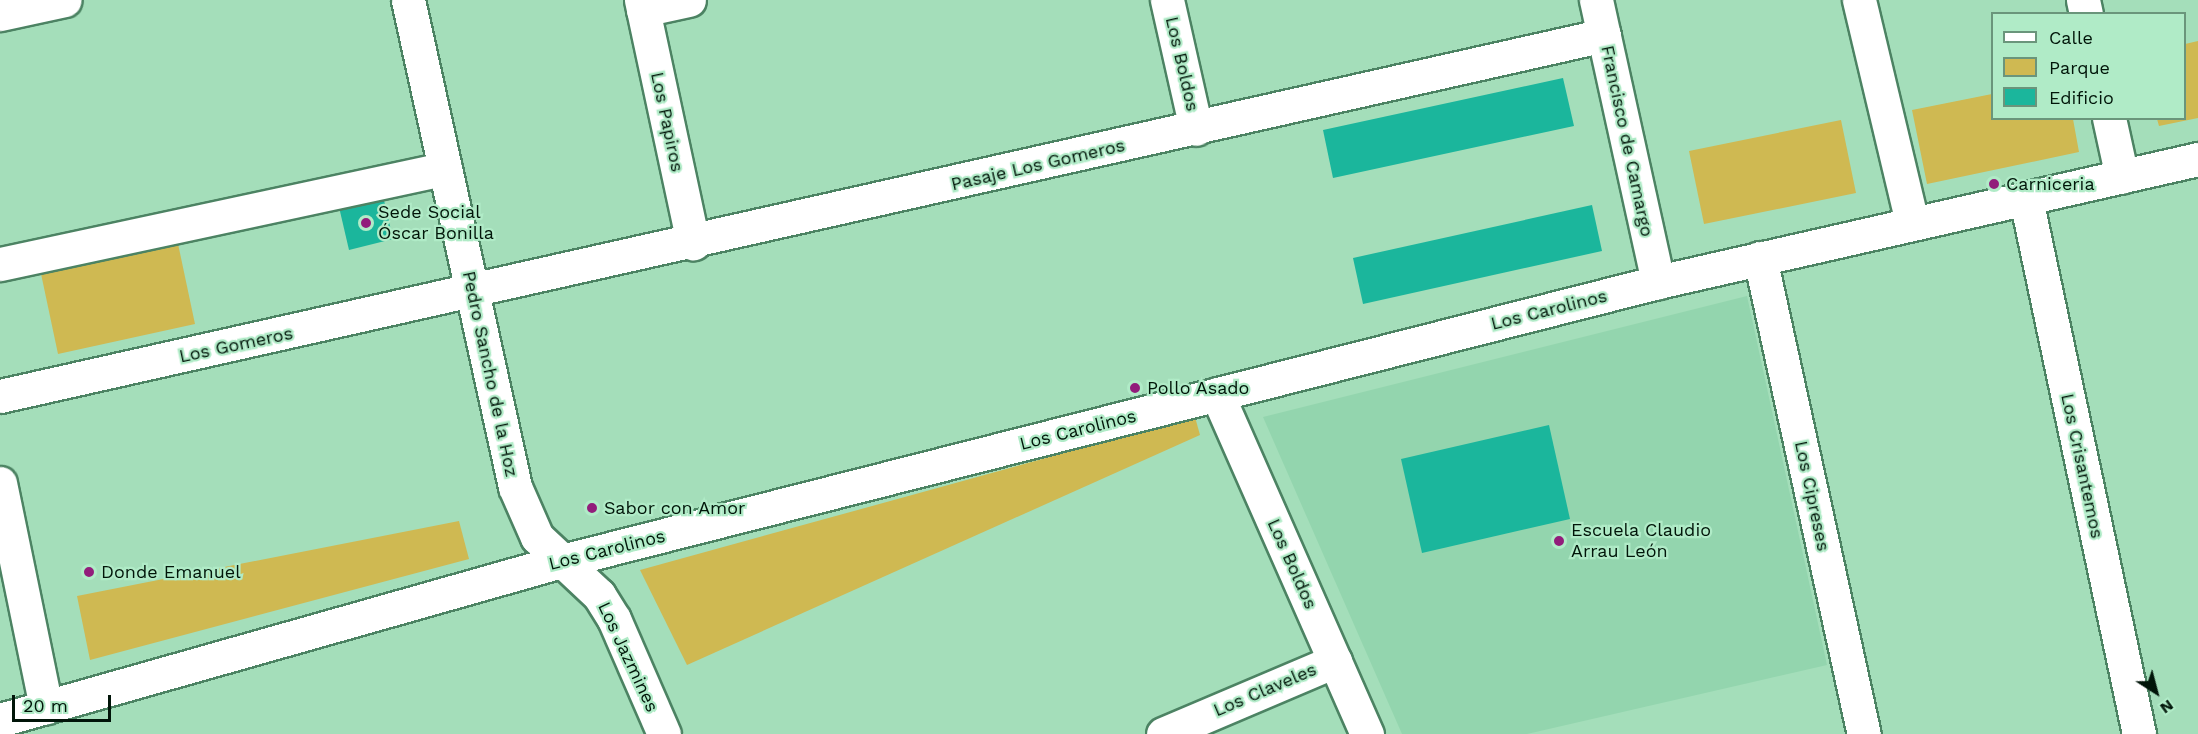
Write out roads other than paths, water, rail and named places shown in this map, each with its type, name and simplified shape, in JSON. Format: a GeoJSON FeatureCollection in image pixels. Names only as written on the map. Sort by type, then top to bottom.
{"type":"FeatureCollection","features":[{"type":"Feature","properties":{"kind":"street"},"geometry":{"type":"LineString","coordinates":[[0,14],[66,0]]}},
{"type":"Feature","properties":{"kind":"street","name":"Pedro Sancho de la Hoz"},"geometry":{"type":"LineString","coordinates":[[408,0],[515,487],[537,537],[558,562]]}},
{"type":"Feature","properties":{"kind":"street"},"geometry":{"type":"LineString","coordinates":[[642,5],[689,0]]}},
{"type":"Feature","properties":{"kind":"street","name":"Los Boldos"},"geometry":{"type":"LineString","coordinates":[[1167,0],[1196,129]]}},
{"type":"Feature","properties":{"kind":"street","name":"Francisco de Camargo"},"geometry":{"type":"LineString","coordinates":[[1596,0],[1658,282]]}},
{"type":"Feature","properties":{"kind":"street"},"geometry":{"type":"LineString","coordinates":[[1859,0],[1912,222]]}},
{"type":"Feature","properties":{"kind":"street","name":"Los Papiros"},"geometry":{"type":"LineString","coordinates":[[642,5],[693,243]]}},
{"type":"Feature","properties":{"kind":"street","name":"Pasaje Los Gomeros"},"geometry":{"type":"LineString","coordinates":[[472,294],[1604,35]]}},
{"type":"Feature","properties":{"kind":"street"},"geometry":{"type":"LineString","coordinates":[[2109,120],[2122,177]]}},
{"type":"Feature","properties":{"kind":"street","name":"Los Carolinos"},"geometry":{"type":"LineString","coordinates":[[0,720],[558,562],[1658,282],[1912,222],[2026,199],[2198,159]]}},
{"type":"Feature","properties":{"kind":"street"},"geometry":{"type":"LineString","coordinates":[[0,264],[445,169]]}},
{"type":"Feature","properties":{"kind":"street","name":"Los Crisantemos"},"geometry":{"type":"LineString","coordinates":[[2026,199],[2139,734]]}},
{"type":"Feature","properties":{"kind":"street","name":"Los Cipreses"},"geometry":{"type":"LineString","coordinates":[[1760,258],[1864,734]]}},
{"type":"Feature","properties":{"kind":"street","name":"Los Gomeros"},"geometry":{"type":"LineString","coordinates":[[0,396],[472,294]]}},
{"type":"Feature","properties":{"kind":"street","name":"Los Boldos"},"geometry":{"type":"LineString","coordinates":[[1218,394],[1367,734]]}},
{"type":"Feature","properties":{"kind":"street"},"geometry":{"type":"LineString","coordinates":[[0,483],[46,708]]}},
{"type":"Feature","properties":{"kind":"street","name":"Los Jazmines"},"geometry":{"type":"LineString","coordinates":[[558,562],[598,595],[614,619],[664,734]]}},
{"type":"Feature","properties":{"kind":"street","name":"Los Claveles"},"geometry":{"type":"LineString","coordinates":[[1162,734],[1335,661]]}},
{"type":"Feature","properties":{"kind":"place","name":"Carniceria"},"geometry":{"type":"Point","coordinates":[1994,184]}},
{"type":"Feature","properties":{"kind":"place","name":"Sede Social Óscar Bonilla"},"geometry":{"type":"Point","coordinates":[366,223]}},
{"type":"Feature","properties":{"kind":"place","name":"Pollo Asado"},"geometry":{"type":"Point","coordinates":[1135,388]}},
{"type":"Feature","properties":{"kind":"place","name":"Sabor con Amor"},"geometry":{"type":"Point","coordinates":[592,508]}},
{"type":"Feature","properties":{"kind":"place","name":"Escuela Claudio Arrau León"},"geometry":{"type":"Point","coordinates":[1559,541]}},
{"type":"Feature","properties":{"kind":"place","name":"Donde Emanuel"},"geometry":{"type":"Point","coordinates":[89,572]}}]}
